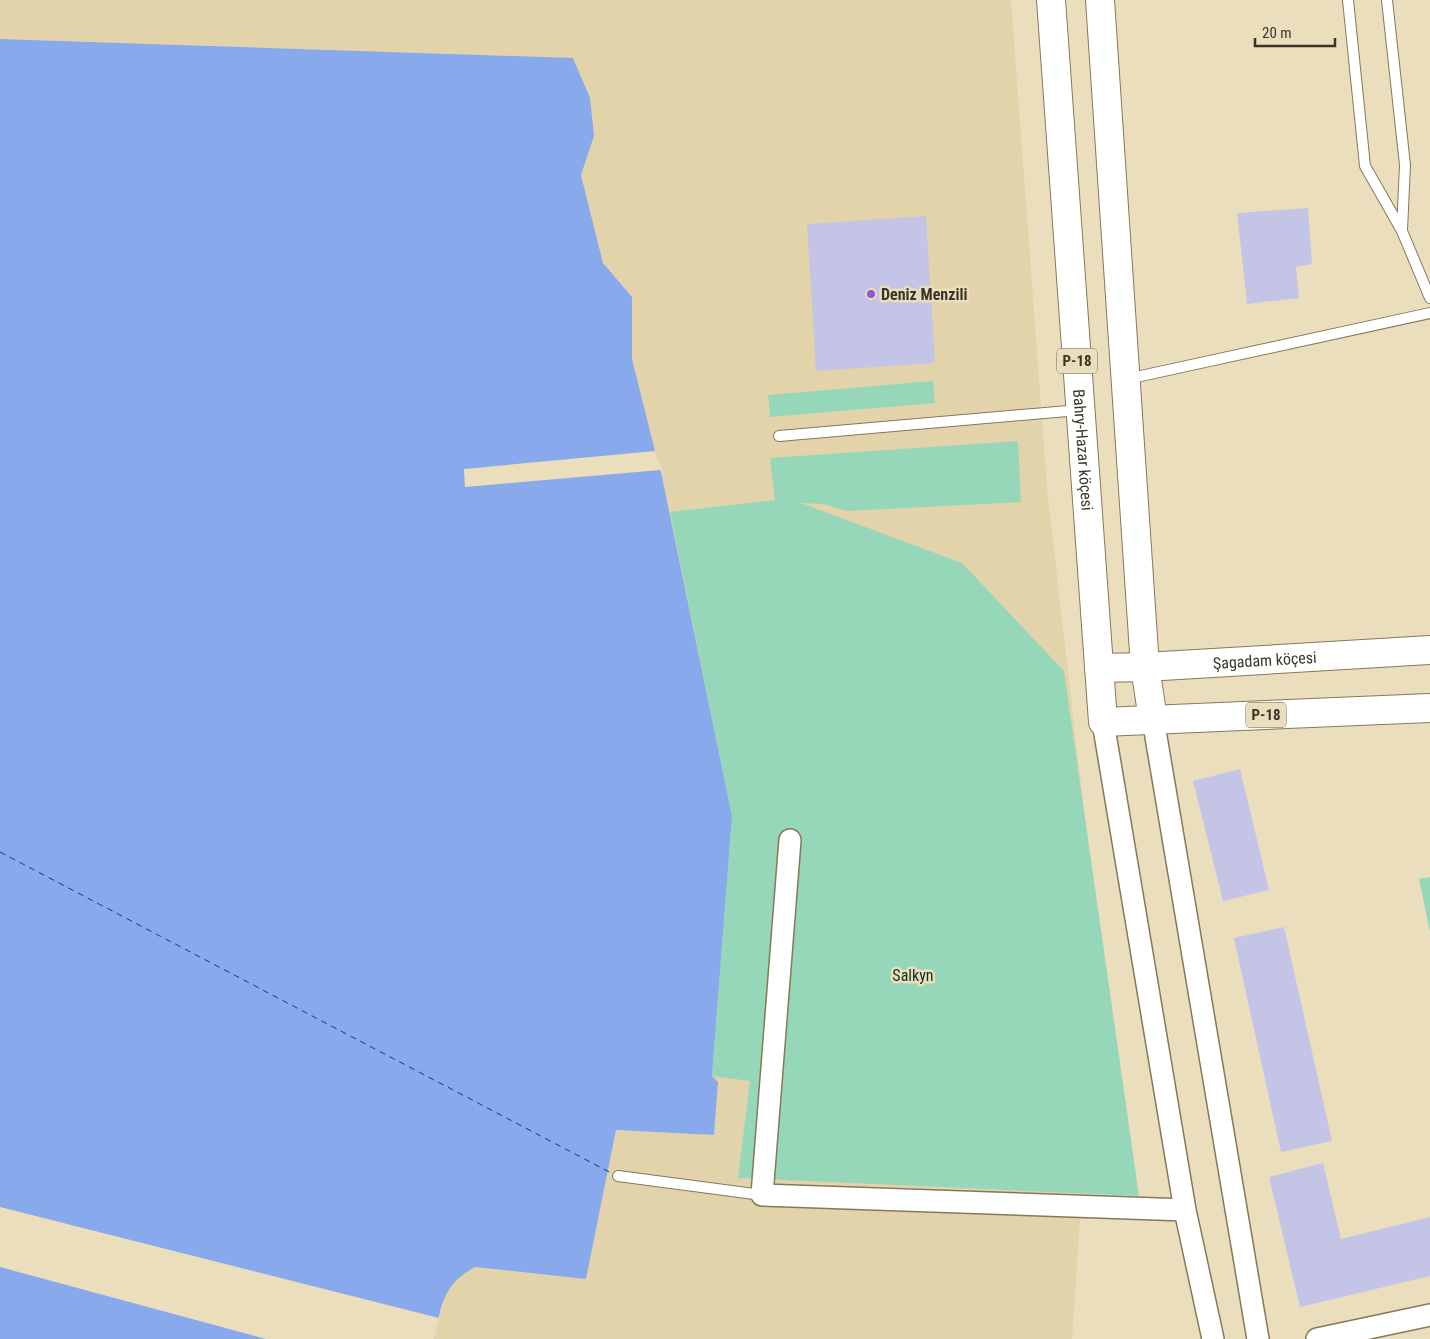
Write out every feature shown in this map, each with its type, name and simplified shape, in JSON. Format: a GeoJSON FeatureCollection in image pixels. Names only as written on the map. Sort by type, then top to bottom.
{"type":"FeatureCollection","features":[{"type":"Feature","properties":{"kind":"highway","name":"Bahry-Hazar köçesi"},"geometry":{"type":"LineString","coordinates":[[1051,0],[1103,722]]}},
{"type":"Feature","properties":{"kind":"highway"},"geometry":{"type":"LineString","coordinates":[[1100,0],[1145,667],[1153,719]]}},
{"type":"Feature","properties":{"kind":"highway","name":"Şagadam köçesi"},"geometry":{"type":"LineString","coordinates":[[1099,668],[1430,650]]}},
{"type":"Feature","properties":{"kind":"highway","name":"P-18"},"geometry":{"type":"LineString","coordinates":[[1103,722],[1430,708]]}},
{"type":"Feature","properties":{"kind":"street"},"geometry":{"type":"LineString","coordinates":[[1153,719],[1258,1339]]}},
{"type":"Feature","properties":{"kind":"street"},"geometry":{"type":"LineString","coordinates":[[1103,722],[1185,1210],[1213,1339]]}},
{"type":"Feature","properties":{"kind":"street"},"geometry":{"type":"LineString","coordinates":[[790,840],[762,1195],[1185,1210]]}},
{"type":"Feature","properties":{"kind":"street"},"geometry":{"type":"LineString","coordinates":[[1317,1339],[1430,1315]]}},
{"type":"Feature","properties":{"kind":"lane"},"geometry":{"type":"LineString","coordinates":[[1348,0],[1365,166],[1402,231],[1430,298]]}},
{"type":"Feature","properties":{"kind":"lane"},"geometry":{"type":"LineString","coordinates":[[1387,0],[1405,164],[1402,231]]}},
{"type":"Feature","properties":{"kind":"lane"},"geometry":{"type":"LineString","coordinates":[[1126,379],[1430,313]]}},
{"type":"Feature","properties":{"kind":"lane"},"geometry":{"type":"LineString","coordinates":[[779,436],[1080,410]]}},
{"type":"Feature","properties":{"kind":"lane"},"geometry":{"type":"LineString","coordinates":[[618,1176],[762,1195]]}},
{"type":"Feature","properties":{"kind":"shaded area"},"geometry":{"type":"Polygon","coordinates":[[[0,0],[1011,0],[1047,488],[1099,942],[1072,1339],[434,1339],[447,1290],[459,1276],[475,1267],[586,1279],[616,1130],[714,1135],[718,1083],[712,1076],[732,816],[660,470],[667,480],[655,451],[632,359],[632,297],[603,263],[581,175],[594,136],[573,58],[0,39],[0,0]]]}},
{"type":"Feature","properties":{"kind":"green space"},"geometry":{"type":"Polygon","coordinates":[[[933,381],[935,403],[770,417],[768,395],[933,381]]]}},
{"type":"Feature","properties":{"kind":"green space","name":"Salkyn"},"geometry":{"type":"Polygon","coordinates":[[[1018,441],[1021,502],[847,511],[823,504],[801,503],[962,563],[1064,671],[1139,1196],[738,1178],[750,1081],[712,1076],[732,816],[670,512],[775,500],[770,458],[1018,441]]]}},
{"type":"Feature","properties":{"kind":"green space"},"geometry":{"type":"Polygon","coordinates":[[[1430,877],[1430,932],[1419,879],[1430,877]]]}},
{"type":"Feature","properties":{"kind":"water"},"geometry":{"type":"Polygon","coordinates":[[[0,39],[573,58],[590,98],[594,136],[581,175],[603,263],[632,297],[632,359],[655,451],[669,486],[661,472],[732,816],[712,1076],[718,1082],[714,1135],[616,1130],[586,1279],[475,1267],[456,1281],[445,1297],[434,1339],[0,1339],[0,39]]]}},
{"type":"Feature","properties":{"kind":"pier"},"geometry":{"type":"Polygon","coordinates":[[[655,451],[669,486],[660,470],[465,487],[464,469],[655,451]]]}},
{"type":"Feature","properties":{"kind":"pier"},"geometry":{"type":"Polygon","coordinates":[[[0,1207],[439,1318],[434,1339],[266,1339],[0,1267],[0,1207]]]}},
{"type":"Feature","properties":{"kind":"building"},"geometry":{"type":"Polygon","coordinates":[[[1308,208],[1312,264],[1296,267],[1299,298],[1247,304],[1237,213],[1308,208]]]}},
{"type":"Feature","properties":{"kind":"building","name":"Deniz Menzili"},"geometry":{"type":"Polygon","coordinates":[[[926,216],[935,363],[816,371],[807,224],[926,216]]]}},
{"type":"Feature","properties":{"kind":"building"},"geometry":{"type":"Polygon","coordinates":[[[1240,769],[1269,890],[1223,901],[1193,781],[1240,769]]]}},
{"type":"Feature","properties":{"kind":"building"},"geometry":{"type":"Polygon","coordinates":[[[1284,927],[1332,1141],[1281,1152],[1234,938],[1284,927]]]}},
{"type":"Feature","properties":{"kind":"building"},"geometry":{"type":"Polygon","coordinates":[[[1323,1163],[1341,1239],[1430,1217],[1430,1276],[1300,1307],[1269,1177],[1323,1163]]]}},
{"type":"Feature","properties":{"kind":"ferry route"},"geometry":{"type":"LineString","coordinates":[[0,852],[615,1175]]}},
{"type":"Feature","properties":{"kind":"place","name":"Deniz Menzili"},"geometry":{"type":"Point","coordinates":[871,294]}}]}
